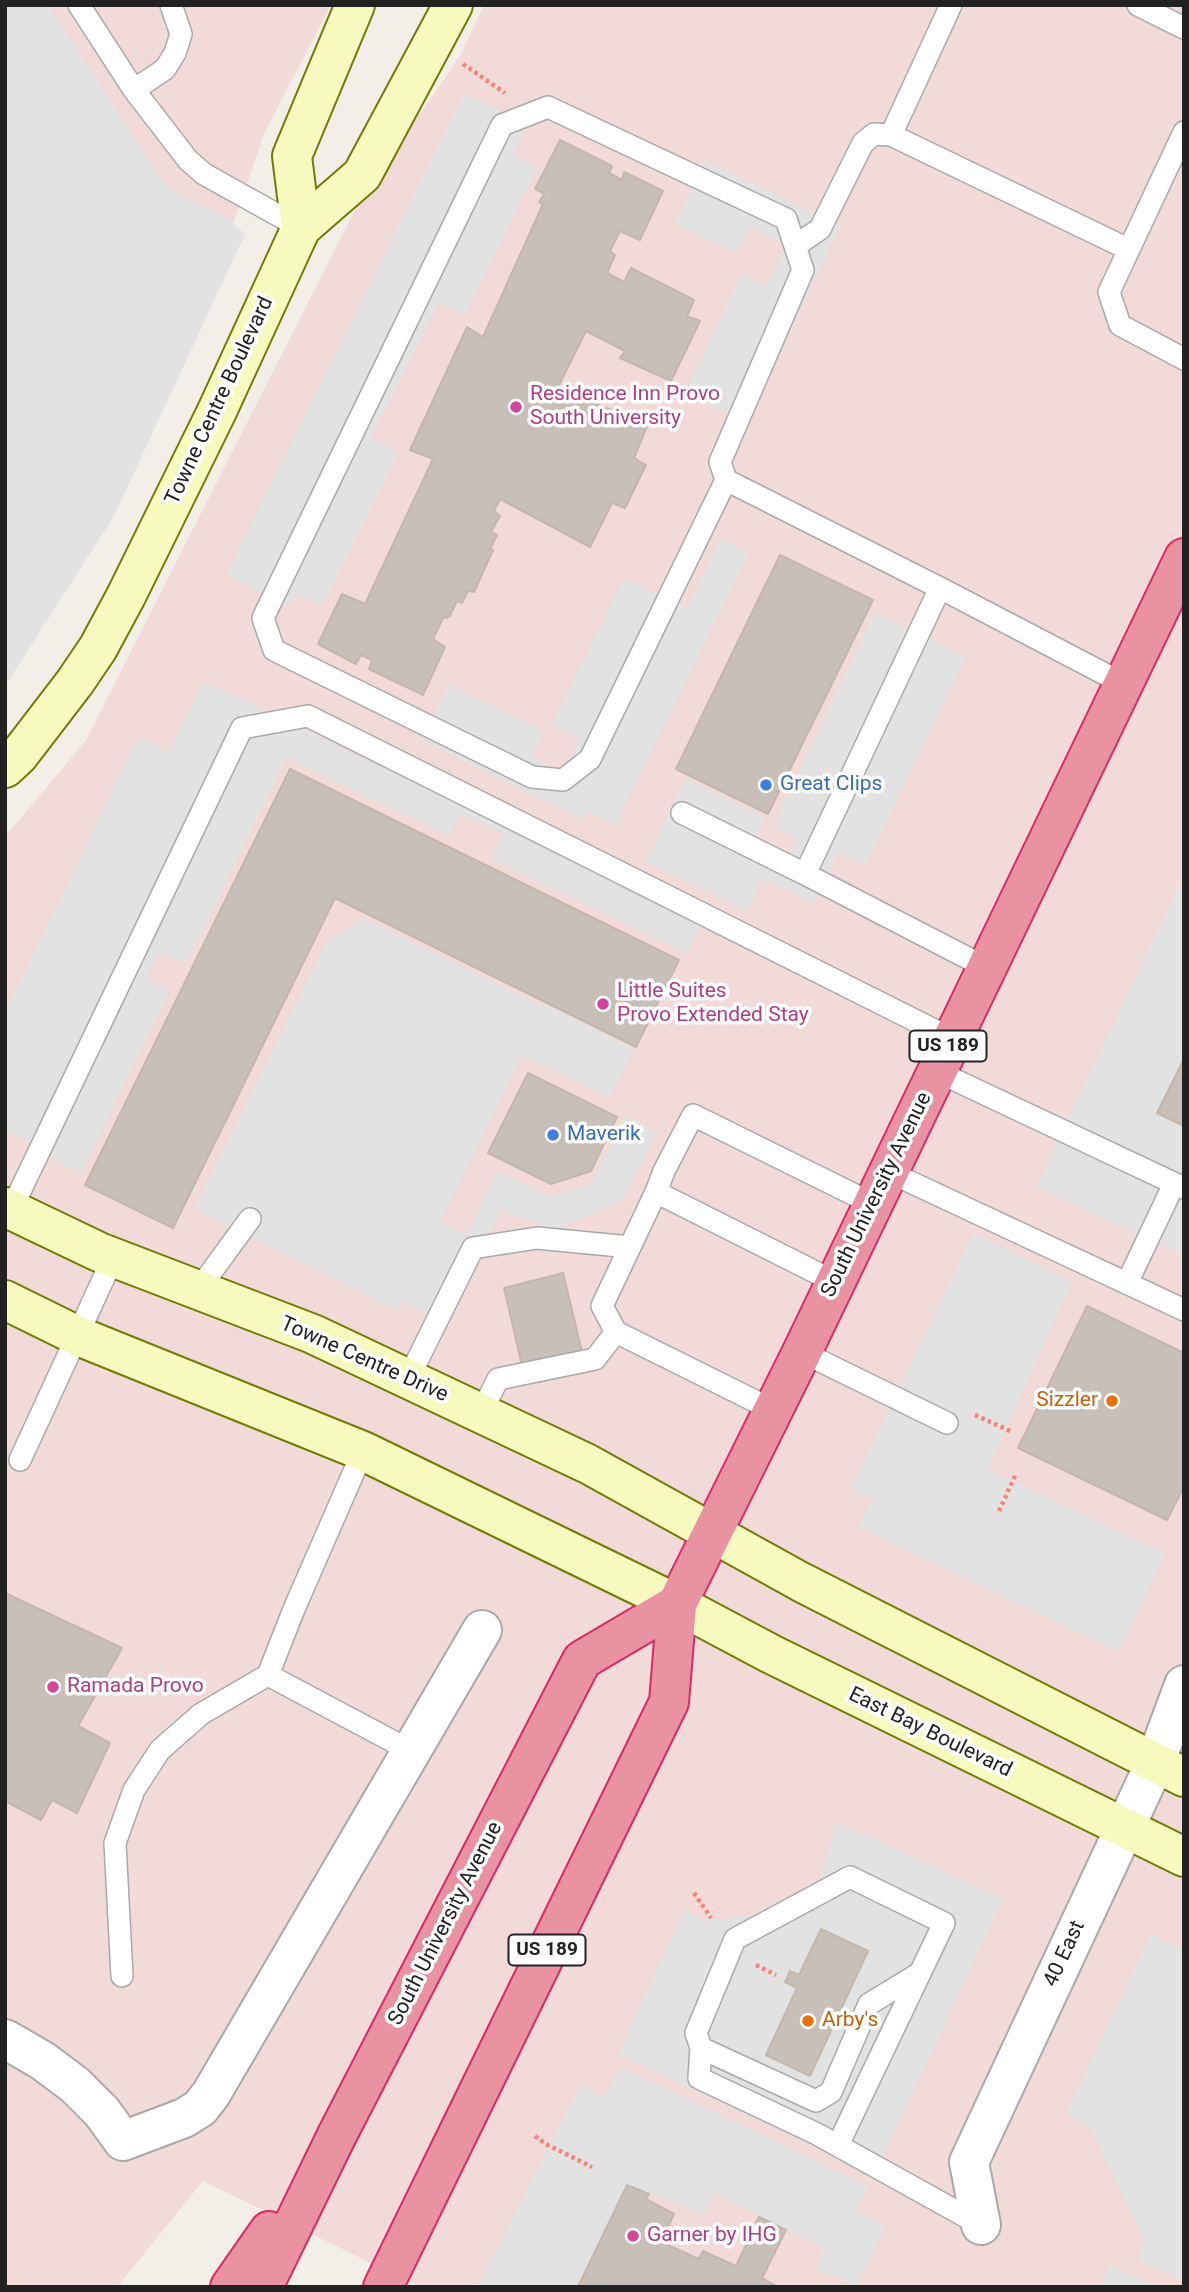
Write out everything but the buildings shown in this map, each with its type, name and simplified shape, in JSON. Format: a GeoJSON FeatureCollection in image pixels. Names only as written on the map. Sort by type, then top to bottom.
{"type":"FeatureCollection","features":[{"type":"Feature","properties":{"kind":"highway","name":"South University Avenue"},"geometry":{"type":"LineString","coordinates":[[383,2287],[669,1702],[677,1604],[802,1352],[1184,558]]}},
{"type":"Feature","properties":{"kind":"highway","name":"South University Avenue"},"geometry":{"type":"LineString","coordinates":[[263,2287],[337,2135],[582,1660],[677,1604]]}},
{"type":"Feature","properties":{"kind":"highway"},"geometry":{"type":"LineString","coordinates":[[230,2287],[337,2135]]}},
{"type":"Feature","properties":{"kind":"street"},"geometry":{"type":"LineString","coordinates":[[301,228],[292,156],[355,5]]}},
{"type":"Feature","properties":{"kind":"street"},"geometry":{"type":"LineString","coordinates":[[301,228],[362,175],[453,5]]}},
{"type":"Feature","properties":{"kind":"street","name":"Towne Centre Boulevard"},"geometry":{"type":"LineString","coordinates":[[5,768],[19,755],[75,682],[121,606],[211,423],[301,228]]}},
{"type":"Feature","properties":{"kind":"street","name":"Towne Centre Drive"},"geometry":{"type":"LineString","coordinates":[[8,1209],[113,1258],[313,1334],[596,1468],[713,1535]]}},
{"type":"Feature","properties":{"kind":"street"},"geometry":{"type":"LineString","coordinates":[[5,1300],[78,1336],[363,1451],[677,1604]]}},
{"type":"Feature","properties":{"kind":"street"},"geometry":{"type":"LineString","coordinates":[[713,1535],[1169,1770]]}},
{"type":"Feature","properties":{"kind":"street","name":"East Bay Boulevard"},"geometry":{"type":"LineString","coordinates":[[677,1604],[771,1654],[1184,1857]]}},
{"type":"Feature","properties":{"kind":"street"},"geometry":{"type":"LineString","coordinates":[[5,2039],[43,2061],[75,2085],[102,2112],[123,2141],[184,2118],[200,2108],[211,2094],[482,1630]]}},
{"type":"Feature","properties":{"kind":"street","name":"40 East"},"geometry":{"type":"LineString","coordinates":[[981,2225],[969,2162],[1124,1829],[1169,1770],[1184,1685]]}},
{"type":"Feature","properties":{"kind":"lane"},"geometry":{"type":"LineString","coordinates":[[79,5],[134,90],[188,160],[204,174],[301,228]]}},
{"type":"Feature","properties":{"kind":"lane"},"geometry":{"type":"LineString","coordinates":[[134,90],[165,69],[175,53],[181,33],[171,5]]}},
{"type":"Feature","properties":{"kind":"lane"},"geometry":{"type":"LineString","coordinates":[[891,135],[951,5]]}},
{"type":"Feature","properties":{"kind":"lane"},"geometry":{"type":"LineString","coordinates":[[1138,5],[1184,28]]}},
{"type":"Feature","properties":{"kind":"lane"},"geometry":{"type":"LineString","coordinates":[[548,107],[786,219],[803,270],[720,461],[726,480],[590,759],[563,780],[532,777],[274,650],[263,618],[502,125],[548,107]]}},
{"type":"Feature","properties":{"kind":"lane"},"geometry":{"type":"LineString","coordinates":[[1184,132],[1109,292],[1120,325],[1184,359]]}},
{"type":"Feature","properties":{"kind":"lane"},"geometry":{"type":"LineString","coordinates":[[795,246],[821,229],[863,143],[874,134],[891,135],[1128,249]]}},
{"type":"Feature","properties":{"kind":"lane"},"geometry":{"type":"LineString","coordinates":[[726,480],[940,587],[1124,684]]}},
{"type":"Feature","properties":{"kind":"lane"},"geometry":{"type":"LineString","coordinates":[[805,874],[940,587]]}},
{"type":"Feature","properties":{"kind":"lane"},"geometry":{"type":"LineString","coordinates":[[8,1209],[242,728],[308,716],[944,1055],[1179,1186],[1127,1283]]}},
{"type":"Feature","properties":{"kind":"lane"},"geometry":{"type":"LineString","coordinates":[[682,813],[987,968]]}},
{"type":"Feature","properties":{"kind":"lane"},"geometry":{"type":"LineString","coordinates":[[773,1410],[616,1332],[602,1306],[693,1115],[1127,1283],[1184,1310]]}},
{"type":"Feature","properties":{"kind":"lane"},"geometry":{"type":"LineString","coordinates":[[656,1192],[835,1282]]}},
{"type":"Feature","properties":{"kind":"lane"},"geometry":{"type":"LineString","coordinates":[[198,1290],[250,1219]]}},
{"type":"Feature","properties":{"kind":"lane"},"geometry":{"type":"LineString","coordinates":[[408,1379],[473,1248],[537,1238],[630,1247]]}},
{"type":"Feature","properties":{"kind":"lane"},"geometry":{"type":"LineString","coordinates":[[20,1461],[113,1258]]}},
{"type":"Feature","properties":{"kind":"lane"},"geometry":{"type":"LineString","coordinates":[[481,1413],[498,1379],[595,1359],[616,1332]]}},
{"type":"Feature","properties":{"kind":"lane"},"geometry":{"type":"LineString","coordinates":[[802,1352],[947,1423]]}},
{"type":"Feature","properties":{"kind":"lane"},"geometry":{"type":"LineString","coordinates":[[122,1976],[115,1843],[134,1790],[160,1750],[201,1714],[268,1675],[363,1451]]}},
{"type":"Feature","properties":{"kind":"lane"},"geometry":{"type":"LineString","coordinates":[[268,1675],[411,1751]]}},
{"type":"Feature","properties":{"kind":"lane"},"geometry":{"type":"LineString","coordinates":[[838,2146],[944,1923],[850,1877],[735,1939],[695,2033],[701,2048],[699,2078],[838,2146],[981,2225]]}},
{"type":"Feature","properties":{"kind":"lane"},"geometry":{"type":"LineString","coordinates":[[701,2048],[816,2101],[831,2092],[869,2004],[920,1973]]}},
{"type":"Feature","properties":{"kind":"path"},"geometry":{"type":"LineString","coordinates":[[484,77],[498,87]]}},
{"type":"Feature","properties":{"kind":"path"},"geometry":{"type":"LineString","coordinates":[[974,1415],[1010,1431]]}},
{"type":"Feature","properties":{"kind":"path"},"geometry":{"type":"LineString","coordinates":[[999,1511],[1015,1476]]}},
{"type":"Feature","properties":{"kind":"path"},"geometry":{"type":"LineString","coordinates":[[694,1893],[712,1918]]}},
{"type":"Feature","properties":{"kind":"path"},"geometry":{"type":"LineString","coordinates":[[746,1959],[776,1975]]}},
{"type":"Feature","properties":{"kind":"path"},"geometry":{"type":"LineString","coordinates":[[536,2136],[546,2144],[592,2167]]}},
{"type":"Feature","properties":{"kind":"shaded area"},"geometry":{"type":"Polygon","coordinates":[[[5,5],[331,5],[264,134],[197,330],[5,5]]]}},
{"type":"Feature","properties":{"kind":"shaded area"},"geometry":{"type":"Polygon","coordinates":[[[5,5],[48,5],[168,189],[223,215],[245,234],[114,516],[5,686],[5,5]]]}},
{"type":"Feature","properties":{"kind":"shaded area"},"geometry":{"type":"Polygon","coordinates":[[[484,5],[1184,5],[1184,2287],[420,2287],[203,2181],[117,2287],[5,2287],[5,837],[86,740],[360,200],[460,56],[484,5]]]}},
{"type":"Feature","properties":{"kind":"shaded area"},"geometry":{"type":"Polygon","coordinates":[[[464,93],[527,124],[512,155],[537,167],[464,316],[438,303],[371,438],[399,452],[322,606],[297,594],[290,606],[226,575],[464,93]]]}},
{"type":"Feature","properties":{"kind":"shaded area"},"geometry":{"type":"Polygon","coordinates":[[[706,161],[841,225],[747,423],[685,393],[741,275],[766,286],[786,245],[750,227],[737,253],[675,224],[706,161]]]}},
{"type":"Feature","properties":{"kind":"shaded area"},"geometry":{"type":"Polygon","coordinates":[[[721,539],[749,553],[615,825],[588,811],[583,820],[421,740],[449,684],[544,731],[531,757],[563,772],[579,739],[551,726],[624,578],[687,608],[721,539]]]}},
{"type":"Feature","properties":{"kind":"shaded area"},"geometry":{"type":"Polygon","coordinates":[[[875,613],[966,657],[865,866],[838,853],[814,903],[763,879],[747,911],[646,862],[686,778],[765,818],[755,840],[788,856],[796,839],[772,827],[875,613]]]}},
{"type":"Feature","properties":{"kind":"shaded area"},"geometry":{"type":"Polygon","coordinates":[[[204,681],[702,922],[687,954],[492,859],[503,834],[460,813],[449,836],[286,758],[186,964],[159,952],[146,979],[170,990],[80,1175],[5,1128],[5,1012],[139,736],[169,751],[204,681]]]}},
{"type":"Feature","properties":{"kind":"shaded area"},"geometry":{"type":"Polygon","coordinates":[[[1184,875],[1184,1256],[1036,1187],[1184,875]]]}},
{"type":"Feature","properties":{"kind":"shaded area"},"geometry":{"type":"Polygon","coordinates":[[[363,918],[634,1049],[609,1098],[522,1055],[440,1222],[467,1235],[498,1171],[551,1197],[591,1183],[625,1115],[657,1132],[623,1200],[554,1231],[501,1210],[446,1322],[402,1301],[397,1310],[194,1209],[326,943],[363,918]]]}},
{"type":"Feature","properties":{"kind":"shaded area"},"geometry":{"type":"Polygon","coordinates":[[[973,1233],[1072,1281],[988,1469],[1165,1553],[1119,1652],[858,1527],[872,1499],[851,1490],[973,1233]]]}},
{"type":"Feature","properties":{"kind":"shaded area"},"geometry":{"type":"Polygon","coordinates":[[[836,1822],[1003,1898],[875,2174],[618,2055],[684,1910],[706,1921],[761,1915],[821,1878],[836,1822]]]}},
{"type":"Feature","properties":{"kind":"shaded area"},"geometry":{"type":"Polygon","coordinates":[[[1151,1934],[1184,1950],[1184,2282],[1138,2260],[1145,2241],[1090,2127],[1066,2114],[1151,1934]]]}},
{"type":"Feature","properties":{"kind":"shaded area"},"geometry":{"type":"Polygon","coordinates":[[[620,2066],[868,2186],[855,2211],[885,2226],[857,2287],[816,2269],[823,2248],[715,2193],[705,2215],[628,2185],[578,2287],[477,2287],[580,2085],[604,2097],[620,2066]]]}},
{"type":"Feature","properties":{"kind":"shaded area"},"geometry":{"type":"Polygon","coordinates":[[[1111,2265],[1158,2287],[1100,2287],[1111,2265]]]}},
{"type":"Feature","properties":{"kind":"place","name":"Residence Inn Provo South University"},"geometry":{"type":"Point","coordinates":[516,407]}},
{"type":"Feature","properties":{"kind":"place","name":"Great Clips"},"geometry":{"type":"Point","coordinates":[766,785]}},
{"type":"Feature","properties":{"kind":"place","name":"Little Suites Provo Extended Stay"},"geometry":{"type":"Point","coordinates":[603,1004]}},
{"type":"Feature","properties":{"kind":"place","name":"Maverik"},"geometry":{"type":"Point","coordinates":[553,1135]}},
{"type":"Feature","properties":{"kind":"place","name":"Sizzler"},"geometry":{"type":"Point","coordinates":[1112,1401]}},
{"type":"Feature","properties":{"kind":"place","name":"Ramada Provo"},"geometry":{"type":"Point","coordinates":[53,1687]}},
{"type":"Feature","properties":{"kind":"place","name":"Arby's"},"geometry":{"type":"Point","coordinates":[808,2021]}},
{"type":"Feature","properties":{"kind":"place","name":"Garner by IHG"},"geometry":{"type":"Point","coordinates":[633,2236]}}]}
